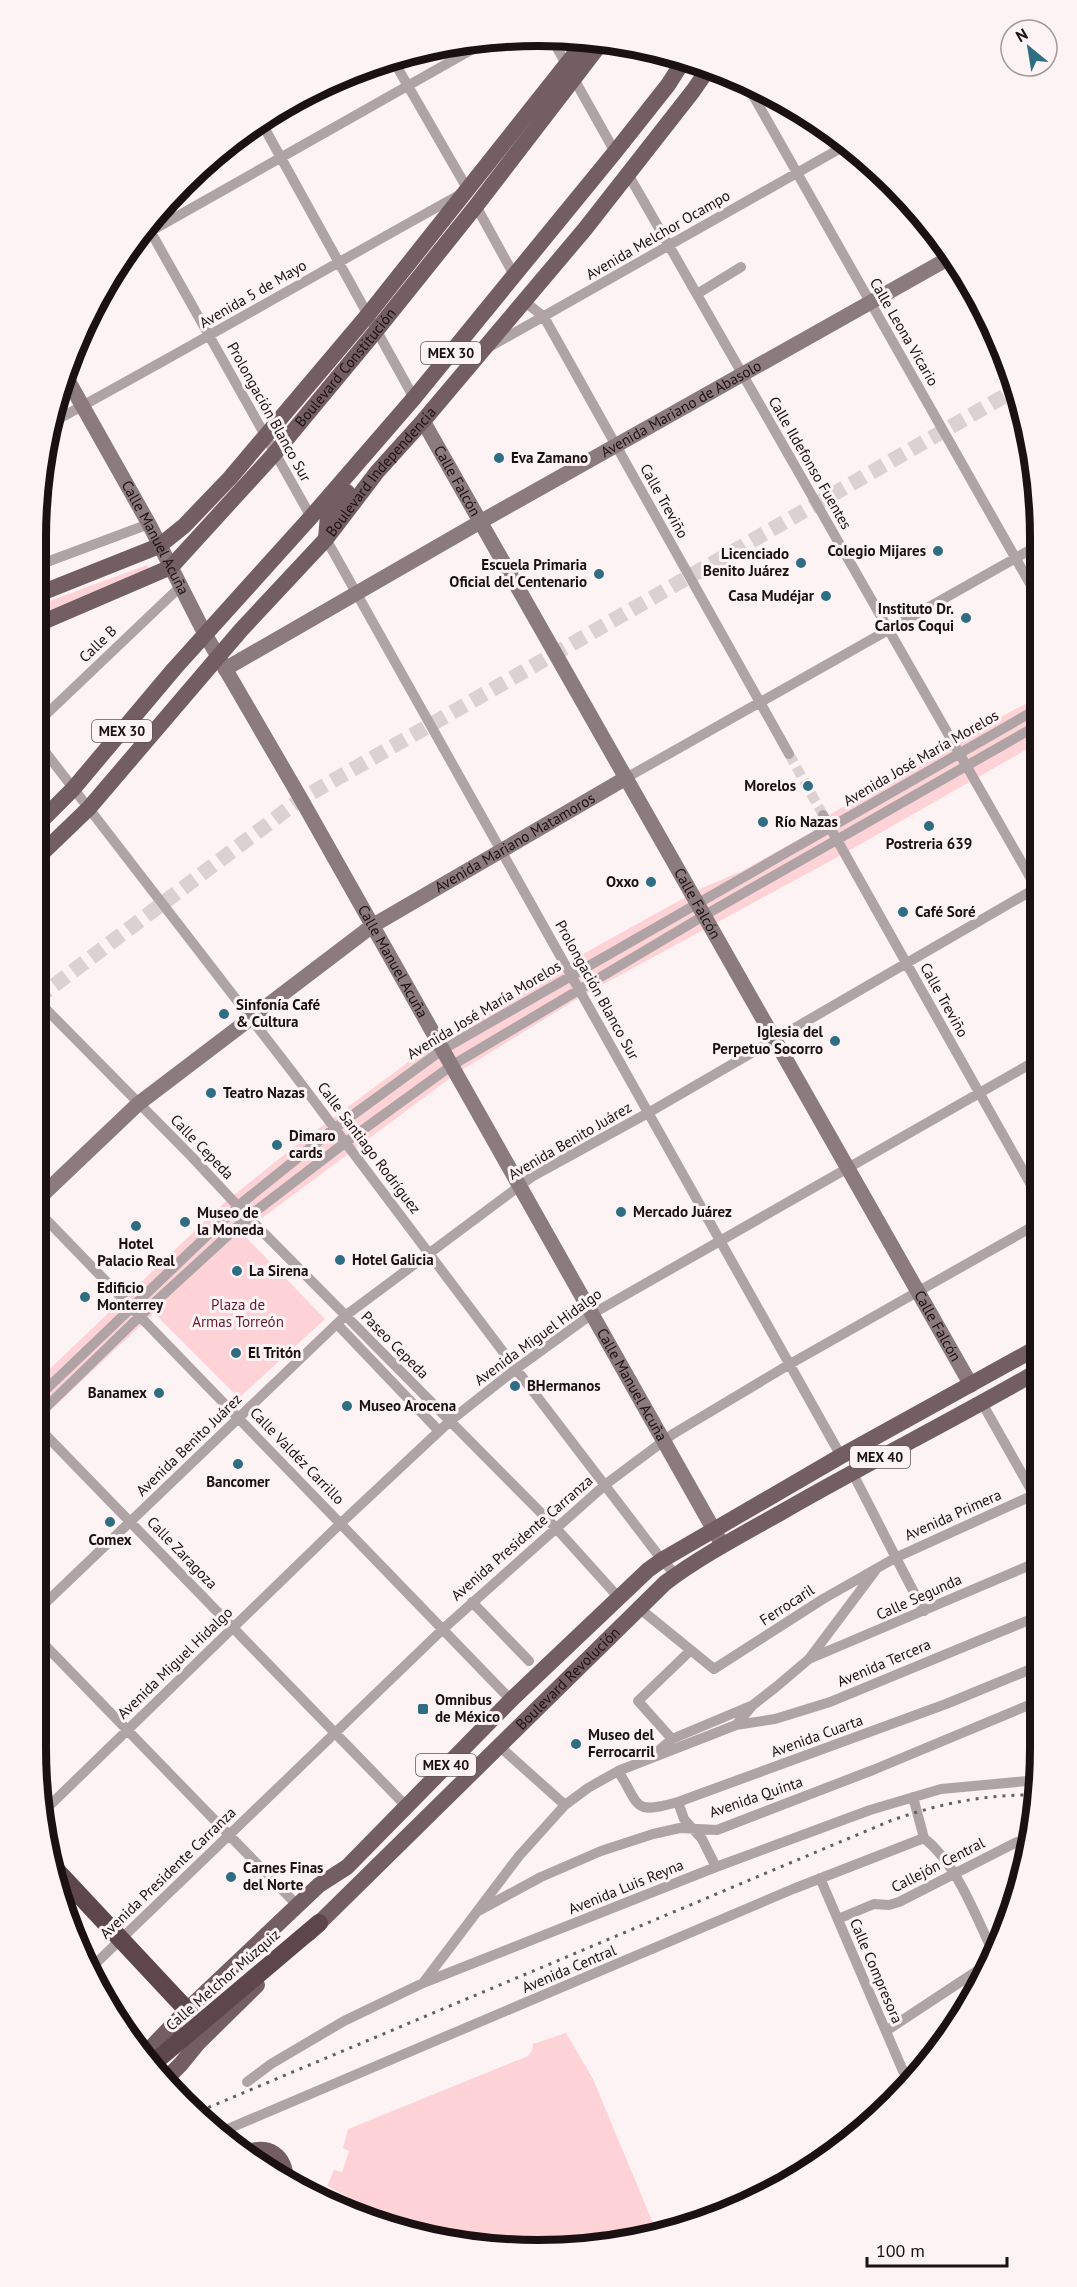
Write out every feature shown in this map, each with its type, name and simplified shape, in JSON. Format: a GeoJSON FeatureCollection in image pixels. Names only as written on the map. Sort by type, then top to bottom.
{"type":"FeatureCollection","features":[{"type":"Feature","properties":{"kind":"highway"},"geometry":{"type":"LineString","coordinates":[[64,1878],[187,2010]]}},
{"type":"Feature","properties":{"kind":"highway","name":"Calle Melchor Múzquiz"},"geometry":{"type":"LineString","coordinates":[[158,2060],[319,1923]]}},
{"type":"Feature","properties":{"kind":"main road","name":"Boulevard Constitución"},"geometry":{"type":"LineString","coordinates":[[46,621],[171,567],[275,453],[372,324],[468,190],[578,49]]}},
{"type":"Feature","properties":{"kind":"main road","name":"Boulevard Constitución"},"geometry":{"type":"LineString","coordinates":[[46,591],[159,546],[184,526],[230,478],[265,435],[372,324],[476,207],[596,50]]}},
{"type":"Feature","properties":{"kind":"main road","name":"Boulevard Independencia"},"geometry":{"type":"LineString","coordinates":[[46,816],[73,789],[205,634],[414,398],[615,152],[679,67]]}},
{"type":"Feature","properties":{"kind":"main road","name":"Boulevard Independencia"},"geometry":{"type":"LineString","coordinates":[[46,850],[89,808],[222,664],[326,539],[377,472],[483,351],[628,174],[704,75]]}},
{"type":"Feature","properties":{"kind":"main road"},"geometry":{"type":"LineString","coordinates":[[326,539],[328,516],[353,484],[372,447]]}},
{"type":"Feature","properties":{"kind":"main road","name":"MEX 40"},"geometry":{"type":"LineString","coordinates":[[149,2049],[187,2010],[318,1885],[347,1866],[511,1700],[662,1560],[841,1456],[1030,1352]]}},
{"type":"Feature","properties":{"kind":"main road","name":"Boulevard Revolución"},"geometry":{"type":"LineString","coordinates":[[170,2075],[198,2043],[319,1923],[639,1608],[676,1575],[852,1472],[1030,1376]]}},
{"type":"Feature","properties":{"kind":"main road"},"geometry":{"type":"LineString","coordinates":[[176,2033],[347,1866]]}},
{"type":"Feature","properties":{"kind":"main road"},"geometry":{"type":"LineString","coordinates":[[165,2068],[198,2043]]}},
{"type":"Feature","properties":{"kind":"main road"},"geometry":{"type":"LineString","coordinates":[[255,2151],[261,2149],[270,2152],[284,2164],[285,2170]]}},
{"type":"Feature","properties":{"kind":"street"},"geometry":{"type":"LineString","coordinates":[[557,47],[566,64]]}},
{"type":"Feature","properties":{"kind":"street"},"geometry":{"type":"LineString","coordinates":[[162,222],[281,158],[467,52]]}},
{"type":"Feature","properties":{"kind":"street"},"geometry":{"type":"LineString","coordinates":[[397,68],[468,190]]}},
{"type":"Feature","properties":{"kind":"street"},"geometry":{"type":"LineString","coordinates":[[574,79],[615,152]]}},
{"type":"Feature","properties":{"kind":"street","name":"Calle Leona Vicario"},"geometry":{"type":"LineString","coordinates":[[755,96],[1030,583]]}},
{"type":"Feature","properties":{"kind":"street"},"geometry":{"type":"LineString","coordinates":[[265,129],[414,398]]}},
{"type":"Feature","properties":{"kind":"street","name":"Avenida Melchor Ocampo"},"geometry":{"type":"LineString","coordinates":[[483,351],[839,149]]}},
{"type":"Feature","properties":{"kind":"street","name":"Calle Ildefonso Fuentes"},"geometry":{"type":"LineString","coordinates":[[628,174],[887,630],[1030,875]]}},
{"type":"Feature","properties":{"kind":"street","name":"Avenida 5 de Mayo"},"geometry":{"type":"LineString","coordinates":[[62,417],[210,337],[468,190]]}},
{"type":"Feature","properties":{"kind":"street"},"geometry":{"type":"LineString","coordinates":[[476,207],[514,275]]}},
{"type":"Feature","properties":{"kind":"street","name":"Prolongación Blanco Sur"},"geometry":{"type":"LineString","coordinates":[[152,234],[311,517]]}},
{"type":"Feature","properties":{"kind":"street","name":"Avenida Mariano de Abasolo"},"geometry":{"type":"LineString","coordinates":[[222,664],[357,594],[480,522],[945,261]]}},
{"type":"Feature","properties":{"kind":"street"},"geometry":{"type":"LineString","coordinates":[[697,294],[741,267]]}},
{"type":"Feature","properties":{"kind":"street","name":"Calle Treviño"},"geometry":{"type":"LineString","coordinates":[[524,301],[544,317],[789,754]]}},
{"type":"Feature","properties":{"kind":"street","name":"Calle Manuel Acuña"},"geometry":{"type":"LineString","coordinates":[[71,386],[149,524],[205,634],[723,1546]]}},
{"type":"Feature","properties":{"kind":"street","name":"Calle Falcón"},"geometry":{"type":"LineString","coordinates":[[423,421],[920,1291],[971,1385]]}},
{"type":"Feature","properties":{"kind":"street"},"geometry":{"type":"LineString","coordinates":[[46,562],[149,524]]}},
{"type":"Feature","properties":{"kind":"street","name":"Prolongación Blanco Sur"},"geometry":{"type":"LineString","coordinates":[[326,539],[841,1456]]}},
{"type":"Feature","properties":{"kind":"street","name":"Avenida Mariano Matamoros"},"geometry":{"type":"LineString","coordinates":[[46,1191],[138,1104],[372,926],[626,778],[1030,550]]}},
{"type":"Feature","properties":{"kind":"street","name":"Calle B"},"geometry":{"type":"LineString","coordinates":[[46,714],[181,586]]}},
{"type":"Feature","properties":{"kind":"street","name":"Avenida José María Morelos"},"geometry":{"type":"LineString","coordinates":[[140,1316],[248,1217],[451,1066],[579,989],[830,828],[1030,713]]}},
{"type":"Feature","properties":{"kind":"street","name":"Avenida José María Morelos"},"geometry":{"type":"LineString","coordinates":[[46,1389],[238,1206],[335,1128],[442,1050],[570,975],[837,840],[1030,730]]}},
{"type":"Feature","properties":{"kind":"street","name":"Calle Santiago Rodríguez"},"geometry":{"type":"LineString","coordinates":[[46,753],[346,1142],[662,1560],[676,1575]]}},
{"type":"Feature","properties":{"kind":"street","name":"Calle Treviño"},"geometry":{"type":"LineString","coordinates":[[823,815],[1030,1183]]}},
{"type":"Feature","properties":{"kind":"street","name":"Avenida Benito Juárez"},"geometry":{"type":"LineString","coordinates":[[46,1602],[341,1320],[519,1186],[1030,893]]}},
{"type":"Feature","properties":{"kind":"street","name":"Calle Cepeda"},"geometry":{"type":"LineString","coordinates":[[46,1009],[192,1157],[341,1320]]}},
{"type":"Feature","properties":{"kind":"street","name":"Avenida Miguel Hidalgo"},"geometry":{"type":"LineString","coordinates":[[50,1805],[439,1431],[516,1369],[592,1314],[1030,1064]]}},
{"type":"Feature","properties":{"kind":"street","name":"Calle Valdéz Carrillo"},"geometry":{"type":"LineString","coordinates":[[46,1219],[511,1700]]}},
{"type":"Feature","properties":{"kind":"street","name":"Avenida Presidente Carranza"},"geometry":{"type":"LineString","coordinates":[[96,1963],[442,1629],[606,1484],[663,1440],[789,1364],[1030,1228]]}},
{"type":"Feature","properties":{"kind":"street"},"geometry":{"type":"LineString","coordinates":[[46,1407],[140,1316]]}},
{"type":"Feature","properties":{"kind":"street","name":"Paseo Cepeda"},"geometry":{"type":"LineString","coordinates":[[341,1320],[450,1421]]}},
{"type":"Feature","properties":{"kind":"street","name":"Paseo Cepeda"},"geometry":{"type":"LineString","coordinates":[[341,1320],[439,1431]]}},
{"type":"Feature","properties":{"kind":"street"},"geometry":{"type":"LineString","coordinates":[[982,1403],[1030,1482]]}},
{"type":"Feature","properties":{"kind":"street"},"geometry":{"type":"LineString","coordinates":[[450,1421],[555,1527],[619,1598]]}},
{"type":"Feature","properties":{"kind":"street","name":"Calle Zaragoza"},"geometry":{"type":"LineString","coordinates":[[46,1435],[406,1806]]}},
{"type":"Feature","properties":{"kind":"street"},"geometry":{"type":"LineString","coordinates":[[852,1472],[924,1611]]}},
{"type":"Feature","properties":{"kind":"street","name":"Avenida Primera"},"geometry":{"type":"LineString","coordinates":[[878,1567],[1030,1496]]}},
{"type":"Feature","properties":{"kind":"street","name":"Calle Segunda"},"geometry":{"type":"LineString","coordinates":[[809,1659],[1030,1565]]}},
{"type":"Feature","properties":{"kind":"street"},"geometry":{"type":"LineString","coordinates":[[423,1983],[519,1856],[565,1805],[588,1788],[618,1771],[736,1725],[753,1706],[809,1659],[878,1567]]}},
{"type":"Feature","properties":{"kind":"street","name":"Ferrocaril"},"geometry":{"type":"LineString","coordinates":[[690,1651],[714,1669],[878,1567]]}},
{"type":"Feature","properties":{"kind":"street"},"geometry":{"type":"LineString","coordinates":[[840,1589],[848,1606]]}},
{"type":"Feature","properties":{"kind":"street"},"geometry":{"type":"LineString","coordinates":[[472,1602],[530,1661]]}},
{"type":"Feature","properties":{"kind":"street"},"geometry":{"type":"LineString","coordinates":[[639,1608],[690,1651],[638,1701],[672,1739]]}},
{"type":"Feature","properties":{"kind":"street","name":"Avenida Tercera"},"geometry":{"type":"LineString","coordinates":[[736,1725],[775,1719],[830,1702],[1030,1619]]}},
{"type":"Feature","properties":{"kind":"street"},"geometry":{"type":"LineString","coordinates":[[46,1646],[297,1905]]}},
{"type":"Feature","properties":{"kind":"street","name":"Avenida Cuarta"},"geometry":{"type":"LineString","coordinates":[[618,1771],[635,1803],[646,1809],[678,1803],[946,1704],[1030,1670]]}},
{"type":"Feature","properties":{"kind":"street","name":"Avenida Quinta"},"geometry":{"type":"LineString","coordinates":[[480,1910],[542,1877],[601,1851],[653,1834],[690,1828],[717,1830],[1030,1704]]}},
{"type":"Feature","properties":{"kind":"street"},"geometry":{"type":"LineString","coordinates":[[652,1756],[672,1739],[753,1706]]}},
{"type":"Feature","properties":{"kind":"street"},"geometry":{"type":"LineString","coordinates":[[499,1746],[565,1805]]}},
{"type":"Feature","properties":{"kind":"street","name":"Avenida Luis Reyna"},"geometry":{"type":"LineString","coordinates":[[248,2082],[271,2064],[344,2021],[423,1983],[716,1867],[870,1810],[913,1797],[941,1790],[1029,1781]]}},
{"type":"Feature","properties":{"kind":"street"},"geometry":{"type":"LineString","coordinates":[[913,1797],[924,1838],[954,1873],[989,1945]]}},
{"type":"Feature","properties":{"kind":"street"},"geometry":{"type":"LineString","coordinates":[[678,1803],[684,1819],[702,1839],[716,1867]]}},
{"type":"Feature","properties":{"kind":"street","name":"Avenida Central"},"geometry":{"type":"LineString","coordinates":[[229,2131],[820,1878],[924,1838]]}},
{"type":"Feature","properties":{"kind":"street","name":"Callejón Central"},"geometry":{"type":"LineString","coordinates":[[838,1919],[874,1904],[889,1905],[899,1902],[1017,1842]]}},
{"type":"Feature","properties":{"kind":"street","name":"Calle Compresora"},"geometry":{"type":"LineString","coordinates":[[820,1878],[903,2071],[908,2073]]}},
{"type":"Feature","properties":{"kind":"street"},"geometry":{"type":"LineString","coordinates":[[886,2031],[978,1971]]}},
{"type":"Feature","properties":{"kind":"green space"},"geometry":{"type":"Polygon","coordinates":[[[147,565],[149,569],[46,614],[46,602],[147,565]]]}},
{"type":"Feature","properties":{"kind":"green space","name":"Plaza de Armas Torreón"},"geometry":{"type":"Polygon","coordinates":[[[1030,700],[1030,748],[845,853],[587,993],[457,1073],[262,1218],[258,1214],[240,1231],[325,1319],[239,1398],[154,1313],[46,1415],[46,1372],[224,1203],[290,1150],[427,1048],[554,970],[702,888],[742,871],[812,832],[829,815],[1030,700]]]}},
{"type":"Feature","properties":{"kind":"green space"},"geometry":{"type":"Polygon","coordinates":[[[566,2033],[593,2079],[654,2227],[571,2239],[538,2240],[474,2236],[411,2224],[384,2215],[327,2186],[334,2170],[342,2172],[349,2151],[343,2148],[348,2129],[528,2056],[533,2044],[566,2033]]]}},
{"type":"Feature","properties":{"kind":"tunnel"},"geometry":{"type":"LineString","coordinates":[[46,991],[301,799],[1008,394]]}},
{"type":"Feature","properties":{"kind":"tunnel"},"geometry":{"type":"LineString","coordinates":[[789,754],[823,815]]}},
{"type":"Feature","properties":{"kind":"railway"},"geometry":{"type":"LineString","coordinates":[[205,2109],[890,1821],[962,1801],[1028,1795]]}},
{"type":"Feature","properties":{"kind":"place","name":"Eva Zamano"},"geometry":{"type":"Point","coordinates":[499,458]}},
{"type":"Feature","properties":{"kind":"place","name":"Colegio Mijares"},"geometry":{"type":"Point","coordinates":[938,551]}},
{"type":"Feature","properties":{"kind":"place","name":"Licenciado Benito Juárez"},"geometry":{"type":"Point","coordinates":[801,563]}},
{"type":"Feature","properties":{"kind":"place","name":"Escuela Primaria Oficial del Centenario"},"geometry":{"type":"Point","coordinates":[599,574]}},
{"type":"Feature","properties":{"kind":"place","name":"Casa Mudéjar"},"geometry":{"type":"Point","coordinates":[826,596]}},
{"type":"Feature","properties":{"kind":"place","name":"Instituto Dr. Carlos Coqui"},"geometry":{"type":"Point","coordinates":[966,618]}},
{"type":"Feature","properties":{"kind":"place","name":"Morelos"},"geometry":{"type":"Point","coordinates":[808,786]}},
{"type":"Feature","properties":{"kind":"place","name":"Río Nazas"},"geometry":{"type":"Point","coordinates":[763,822]}},
{"type":"Feature","properties":{"kind":"place","name":"Postreria 639"},"geometry":{"type":"Point","coordinates":[929,826]}},
{"type":"Feature","properties":{"kind":"place","name":"Oxxo"},"geometry":{"type":"Point","coordinates":[651,882]}},
{"type":"Feature","properties":{"kind":"place","name":"Café Soré"},"geometry":{"type":"Point","coordinates":[903,912]}},
{"type":"Feature","properties":{"kind":"place","name":"Sinfonía Café & Cultura"},"geometry":{"type":"Point","coordinates":[224,1014]}},
{"type":"Feature","properties":{"kind":"place","name":"Iglesia del Perpetuo Socorro"},"geometry":{"type":"Point","coordinates":[835,1041]}},
{"type":"Feature","properties":{"kind":"place","name":"Teatro Nazas"},"geometry":{"type":"Point","coordinates":[211,1093]}},
{"type":"Feature","properties":{"kind":"place","name":"Dimaro cards"},"geometry":{"type":"Point","coordinates":[277,1145]}},
{"type":"Feature","properties":{"kind":"place","name":"Mercado Juárez"},"geometry":{"type":"Point","coordinates":[621,1212]}},
{"type":"Feature","properties":{"kind":"place","name":"Museo de la Moneda"},"geometry":{"type":"Point","coordinates":[185,1222]}},
{"type":"Feature","properties":{"kind":"place","name":"Hotel Palacio Real"},"geometry":{"type":"Point","coordinates":[136,1226]}},
{"type":"Feature","properties":{"kind":"place","name":"Hotel Galicia"},"geometry":{"type":"Point","coordinates":[340,1260]}},
{"type":"Feature","properties":{"kind":"place","name":"La Sirena"},"geometry":{"type":"Point","coordinates":[237,1271]}},
{"type":"Feature","properties":{"kind":"place","name":"Edificio Monterrey"},"geometry":{"type":"Point","coordinates":[85,1297]}},
{"type":"Feature","properties":{"kind":"place","name":"El Tritón"},"geometry":{"type":"Point","coordinates":[236,1353]}},
{"type":"Feature","properties":{"kind":"place","name":"BHermanos"},"geometry":{"type":"Point","coordinates":[515,1386]}},
{"type":"Feature","properties":{"kind":"place","name":"Banamex"},"geometry":{"type":"Point","coordinates":[159,1393]}},
{"type":"Feature","properties":{"kind":"place","name":"Museo Arocena"},"geometry":{"type":"Point","coordinates":[347,1406]}},
{"type":"Feature","properties":{"kind":"place","name":"Bancomer"},"geometry":{"type":"Point","coordinates":[238,1464]}},
{"type":"Feature","properties":{"kind":"place","name":"Comex"},"geometry":{"type":"Point","coordinates":[110,1522]}},
{"type":"Feature","properties":{"kind":"place","name":"Omnibus de México"},"geometry":{"type":"Point","coordinates":[423,1709]}},
{"type":"Feature","properties":{"kind":"place","name":"Museo del Ferrocarril"},"geometry":{"type":"Point","coordinates":[576,1744]}},
{"type":"Feature","properties":{"kind":"place","name":"Carnes Finas del Norte"},"geometry":{"type":"Point","coordinates":[231,1877]}}]}
